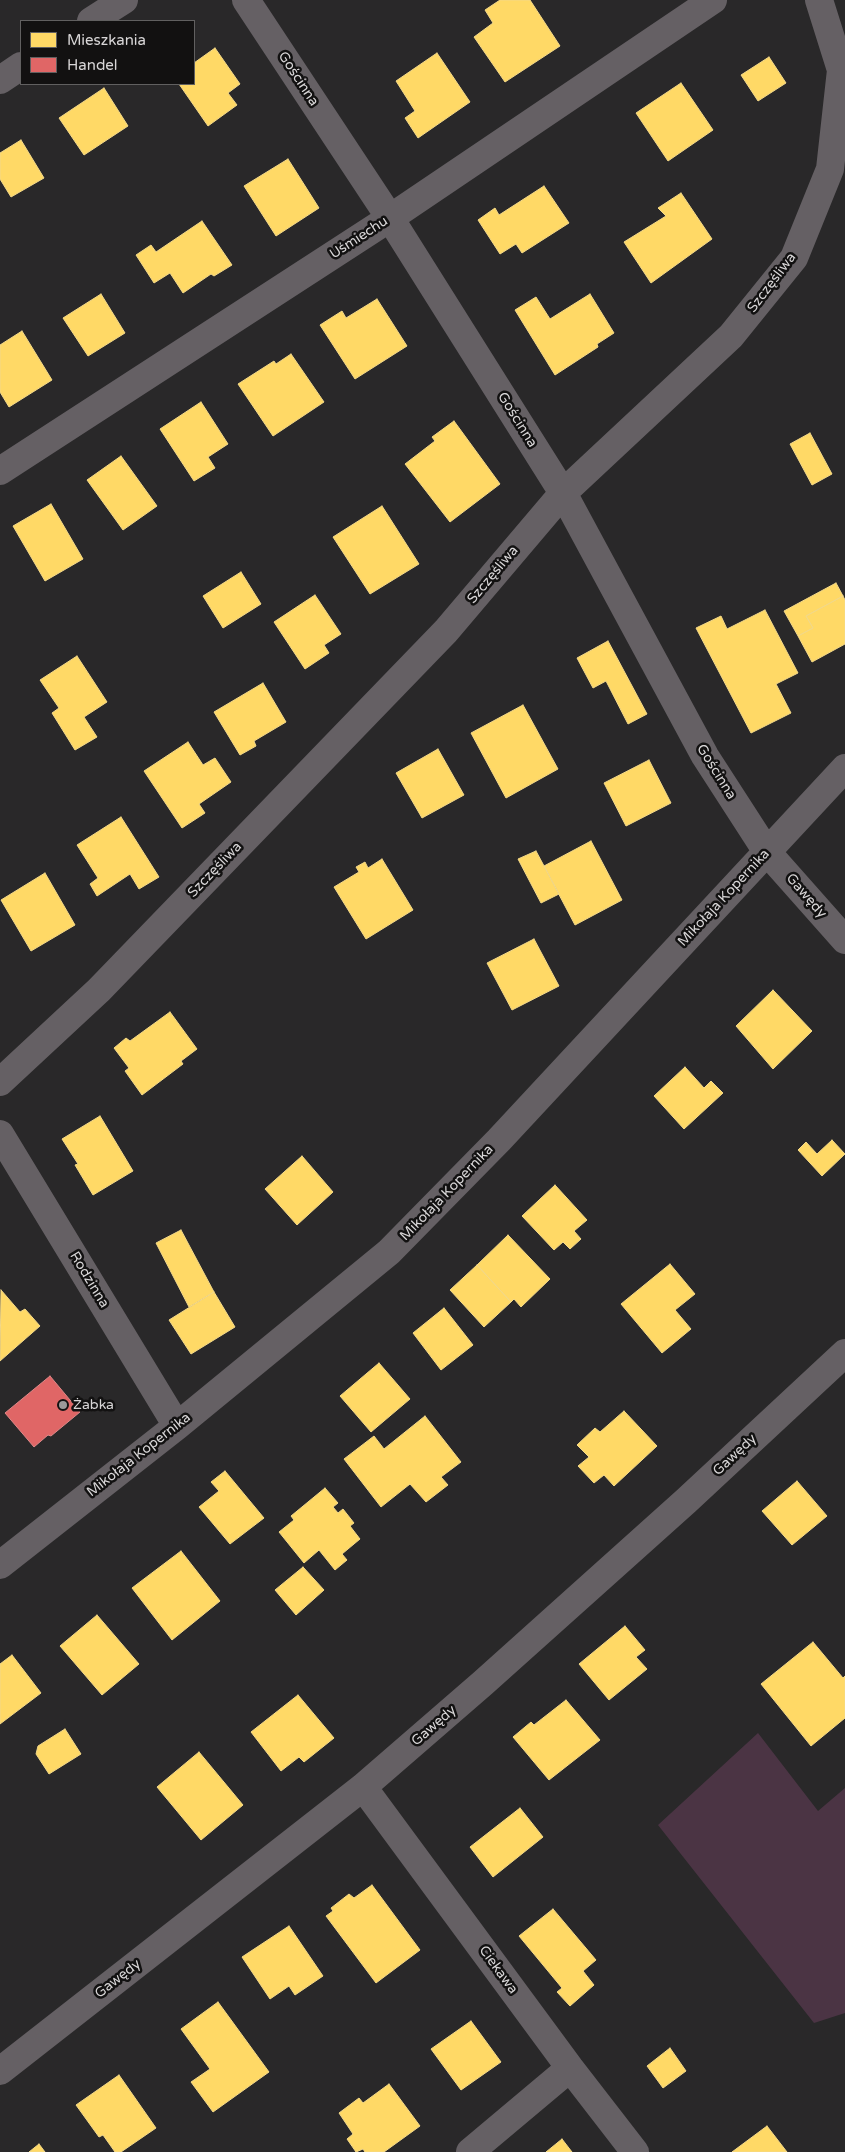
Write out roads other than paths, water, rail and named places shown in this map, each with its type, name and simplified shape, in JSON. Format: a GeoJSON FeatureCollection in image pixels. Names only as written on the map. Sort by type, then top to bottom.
{"type":"FeatureCollection","features":[{"type":"Feature","properties":{"kind":"street"},"geometry":{"type":"LineString","coordinates":[[93,20],[124,0]]}},
{"type":"Feature","properties":{"kind":"street","name":"Gościnna"},"geometry":{"type":"LineString","coordinates":[[246,0],[390,218],[563,493],[705,756],[767,852]]}},
{"type":"Feature","properties":{"kind":"street","name":"Uśmiechu"},"geometry":{"type":"LineString","coordinates":[[0,471],[390,218],[713,0]]}},
{"type":"Feature","properties":{"kind":"street","name":"Szczęśliwa"},"geometry":{"type":"LineString","coordinates":[[0,1082],[99,990],[446,631],[563,493],[731,336],[794,258],[830,169],[841,70],[819,0]]}},
{"type":"Feature","properties":{"kind":"street"},"geometry":{"type":"LineString","coordinates":[[0,80],[20,67]]}},
{"type":"Feature","properties":{"kind":"street","name":"Mikołaja Kopernika"},"geometry":{"type":"LineString","coordinates":[[0,1565],[178,1426],[389,1252],[499,1140],[845,768]]}},
{"type":"Feature","properties":{"kind":"street","name":"Gawędy"},"geometry":{"type":"LineString","coordinates":[[767,852],[845,940]]}},
{"type":"Feature","properties":{"kind":"street","name":"Rodzinna"},"geometry":{"type":"LineString","coordinates":[[0,1134],[178,1426]]}},
{"type":"Feature","properties":{"kind":"street","name":"Gawędy"},"geometry":{"type":"LineString","coordinates":[[0,2071],[363,1787],[483,1684],[686,1501],[845,1353]]}},
{"type":"Feature","properties":{"kind":"street","name":"Ciekawa"},"geometry":{"type":"LineString","coordinates":[[363,1787],[570,2068],[635,2152]]}},
{"type":"Feature","properties":{"kind":"street"},"geometry":{"type":"LineString","coordinates":[[470,2152],[570,2068]]}},
{"type":"Feature","properties":{"kind":"place","name":"Żabka"},"geometry":{"type":"Point","coordinates":[63,1405]}}]}
